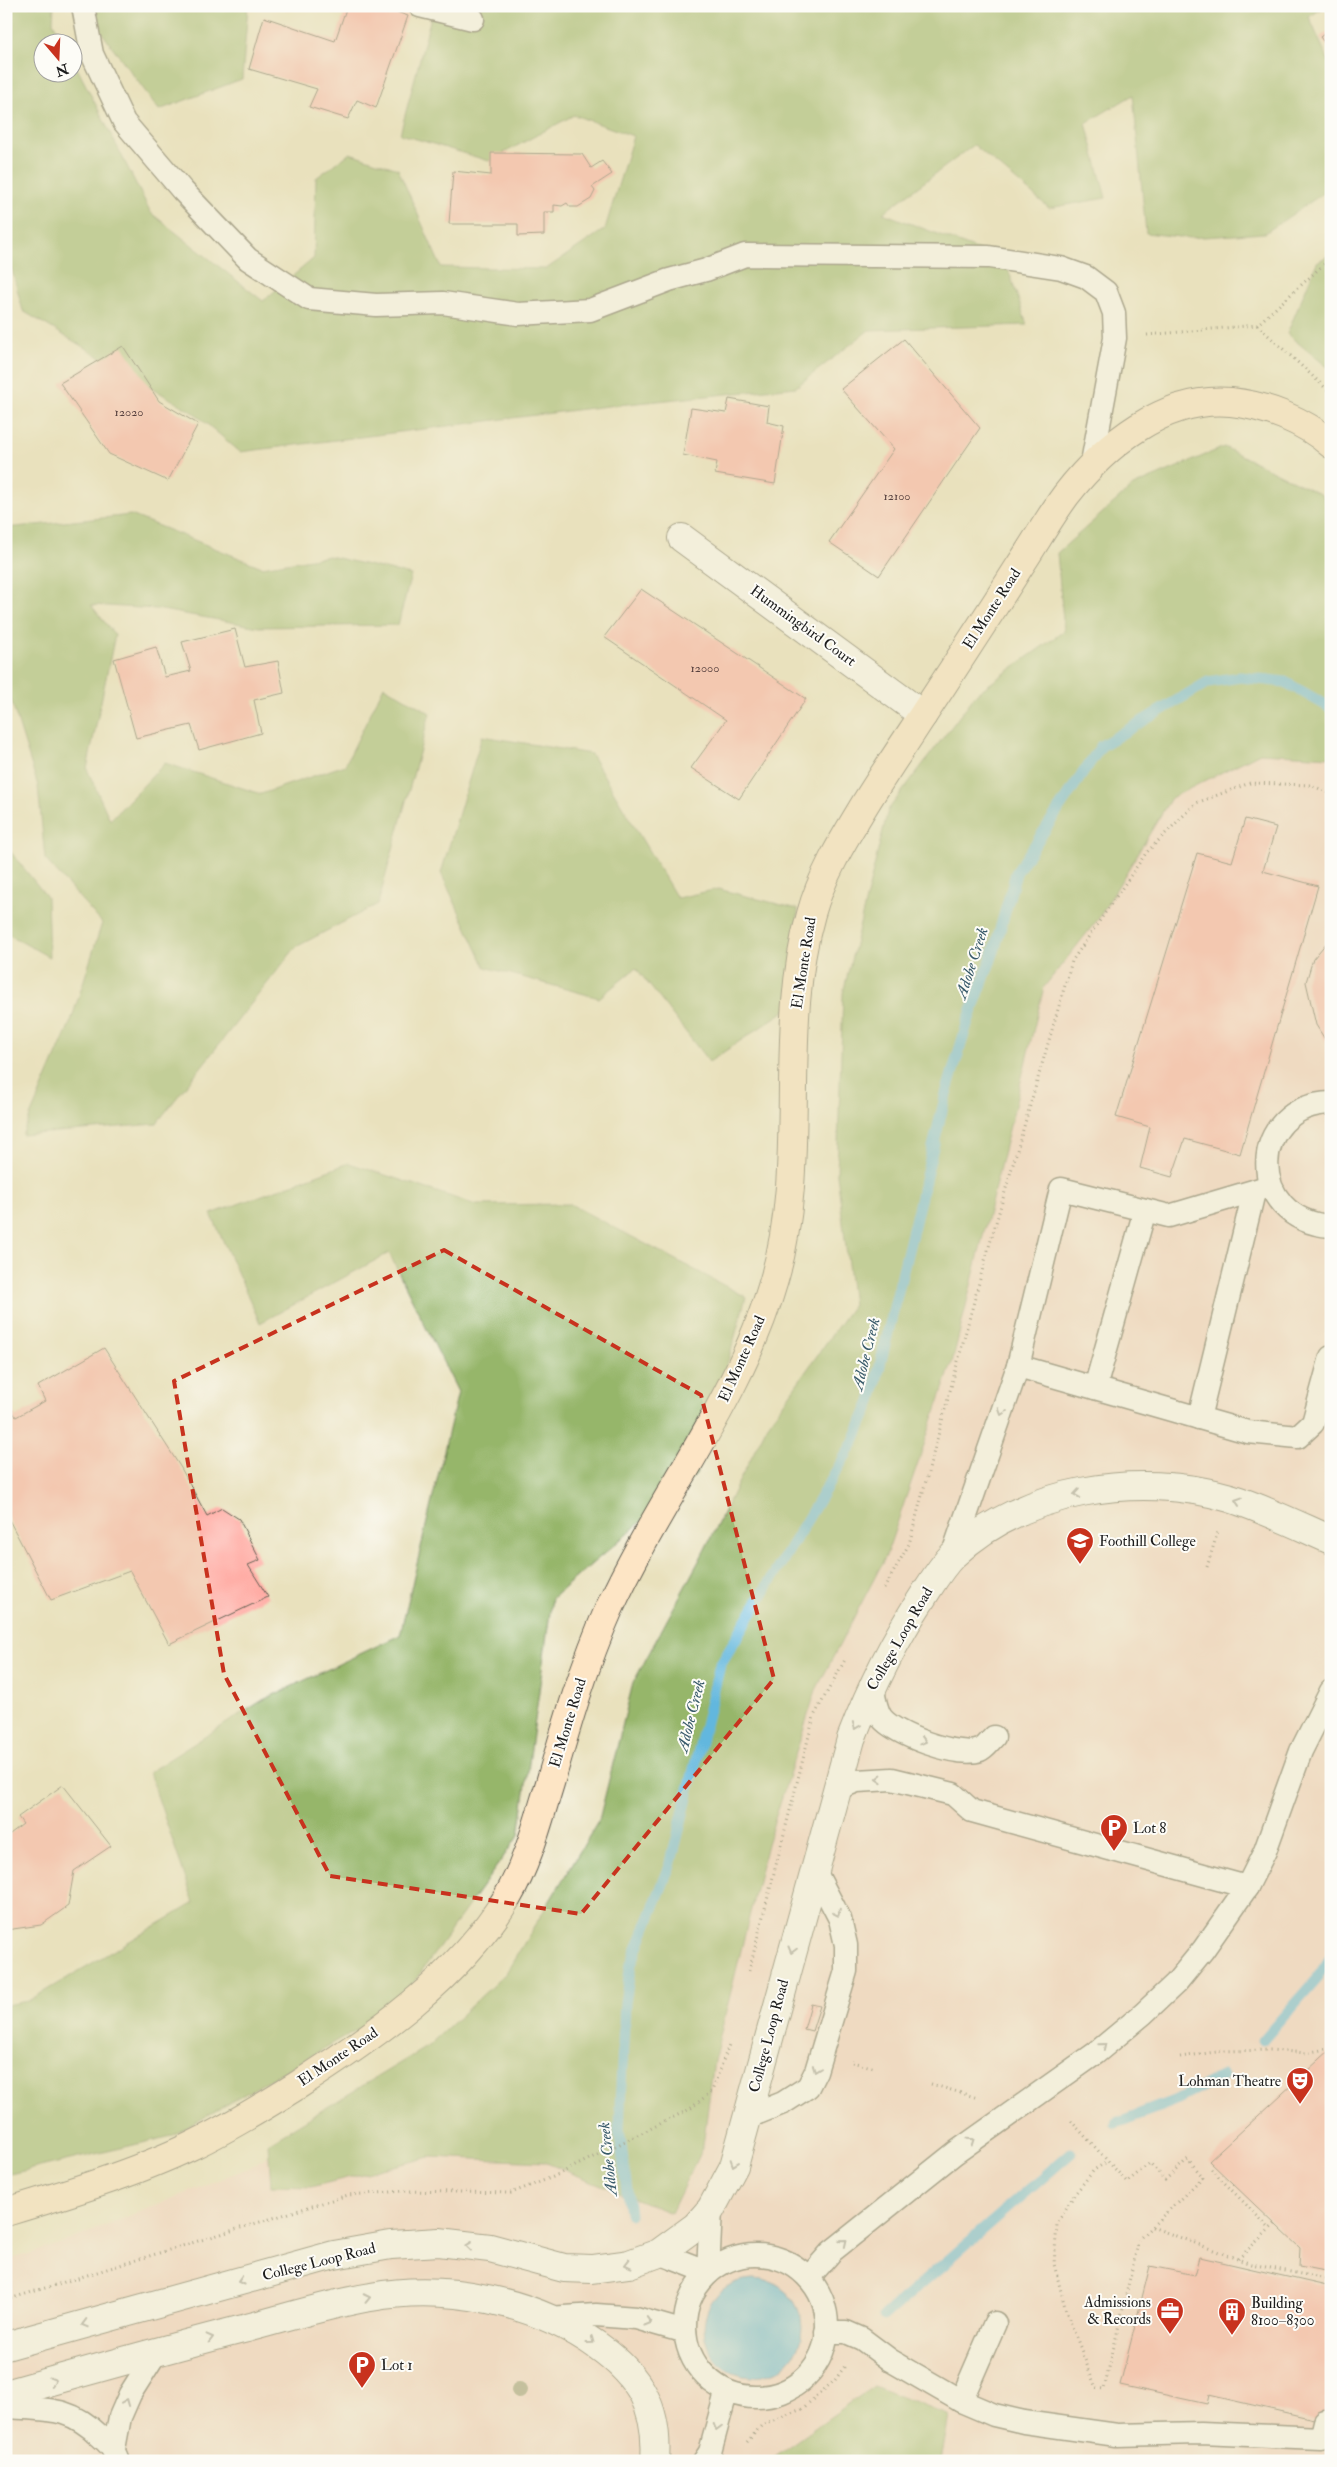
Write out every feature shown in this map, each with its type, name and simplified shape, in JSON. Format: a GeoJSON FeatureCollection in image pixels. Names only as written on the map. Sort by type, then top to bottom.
{"type":"FeatureCollection","features":[{"type":"Feature","properties":{"kind":"street","name":"El Monte Road"},"geometry":{"type":"LineString","coordinates":[[6,2212],[108,2178],[188,2148],[252,2114],[376,2033],[425,1992],[477,1940],[508,1896],[530,1850],[581,1677],[608,1611],[638,1548],[726,1396],[755,1338],[775,1277],[788,1216],[792,1158],[794,1035],[800,971],[811,914],[832,859],[894,757],[1067,495],[1117,442],[1145,422],[1176,409],[1215,401],[1253,404],[1287,417],[1317,433],[1331,444]]}},
{"type":"Feature","properties":{"kind":"street","name":"Hummingbird Court"},"geometry":{"type":"LineString","coordinates":[[682,538],[923,715]]}},
{"type":"Feature","properties":{"kind":"street","name":"College Loop Road"},"geometry":{"type":"LineString","coordinates":[[6,2346],[334,2255],[391,2244],[439,2242],[490,2248],[564,2268],[592,2269],[629,2264],[659,2253],[696,2226],[711,2209],[734,2166],[851,1739],[872,1684],[909,1618],[940,1570],[952,1556],[981,1532],[1015,1514],[1058,1496],[1118,1487],[1173,1487],[1228,1497],[1278,1514],[1331,1540]]}},
{"type":"Feature","properties":{"kind":"street"},"geometry":{"type":"LineString","coordinates":[[1278,1514],[1304,1520],[1331,1518]]}},
{"type":"Feature","properties":{"kind":"street"},"geometry":{"type":"LineString","coordinates":[[6,2394],[157,2351],[371,2297],[416,2292],[455,2293],[504,2304],[548,2318],[580,2333],[620,2364],[638,2385],[647,2400],[654,2421],[655,2461]]}},
{"type":"Feature","properties":{"kind":"lane"},"geometry":{"type":"LineString","coordinates":[[83,6],[92,54],[124,122],[182,190],[248,259],[309,299],[376,304],[443,303],[518,314],[590,310],[669,280],[706,270],[745,255],[989,257],[1061,268],[1086,278],[1106,292],[1114,313],[1115,338],[1091,468]]}},
{"type":"Feature","properties":{"kind":"lane"},"geometry":{"type":"LineString","coordinates":[[420,6],[473,19]]}},
{"type":"Feature","properties":{"kind":"lane"},"geometry":{"type":"LineString","coordinates":[[1199,1418],[1262,1189],[1270,1144],[1280,1125],[1297,1111],[1317,1104],[1331,1103]]}},
{"type":"Feature","properties":{"kind":"lane"},"geometry":{"type":"LineString","coordinates":[[952,1556],[1018,1366],[1061,1189],[1169,1216],[1262,1189]]}},
{"type":"Feature","properties":{"kind":"lane"},"geometry":{"type":"LineString","coordinates":[[1262,1189],[1297,1218],[1315,1225],[1331,1226]]}},
{"type":"Feature","properties":{"kind":"lane"},"geometry":{"type":"LineString","coordinates":[[1094,1388],[1145,1210]]}},
{"type":"Feature","properties":{"kind":"lane"},"geometry":{"type":"LineString","coordinates":[[1018,1366],[1248,1432],[1298,1437],[1312,1423],[1331,1356]]}},
{"type":"Feature","properties":{"kind":"lane"},"geometry":{"type":"LineString","coordinates":[[872,1684],[881,1716],[896,1730],[917,1740],[964,1752],[981,1750],[994,1737]]}},
{"type":"Feature","properties":{"kind":"lane"},"geometry":{"type":"LineString","coordinates":[[810,2276],[831,2252],[955,2153],[1096,2053],[1143,2014],[1176,1983],[1203,1950],[1247,1887],[1265,1851],[1301,1752],[1331,1691]]}},
{"type":"Feature","properties":{"kind":"lane"},"geometry":{"type":"LineString","coordinates":[[836,1789],[857,1781],[892,1779],[953,1794],[972,1811],[1247,1887]]}},
{"type":"Feature","properties":{"kind":"lane"},"geometry":{"type":"LineString","coordinates":[[748,2117],[790,2100],[808,2087],[816,2071],[846,1971],[846,1945],[840,1919],[814,1870]]}},
{"type":"Feature","properties":{"kind":"lane"},"geometry":{"type":"LineString","coordinates":[[708,2272],[711,2209]]}},
{"type":"Feature","properties":{"kind":"lane"},"geometry":{"type":"LineString","coordinates":[[659,2253],[708,2272]]}},
{"type":"Feature","properties":{"kind":"lane"},"geometry":{"type":"LineString","coordinates":[[761,2254],[783,2259],[810,2276],[825,2308],[826,2332],[823,2350],[816,2364],[806,2377],[793,2387],[762,2397],[726,2392],[696,2366],[687,2348],[684,2322],[688,2300],[694,2288],[708,2272],[732,2261],[761,2254]]}},
{"type":"Feature","properties":{"kind":"lane"},"geometry":{"type":"LineString","coordinates":[[548,2318],[596,2315],[636,2318],[685,2332]]}},
{"type":"Feature","properties":{"kind":"lane"},"geometry":{"type":"LineString","coordinates":[[961,2401],[995,2323]]}},
{"type":"Feature","properties":{"kind":"lane"},"geometry":{"type":"LineString","coordinates":[[826,2332],[846,2332],[862,2339],[890,2360],[961,2401],[994,2414],[1024,2422],[1117,2435],[1201,2433],[1321,2438],[1325,2422]]}},
{"type":"Feature","properties":{"kind":"lane"},"geometry":{"type":"LineString","coordinates":[[116,2455],[120,2418],[130,2394],[157,2351]]}},
{"type":"Feature","properties":{"kind":"lane"},"geometry":{"type":"LineString","coordinates":[[704,2461],[710,2452],[726,2392]]}},
{"type":"Feature","properties":{"kind":"lane"},"geometry":{"type":"LineString","coordinates":[[6,2407],[58,2410],[73,2415],[85,2422],[116,2455]]}},
{"type":"Feature","properties":{"kind":"path"},"geometry":{"type":"LineString","coordinates":[[1115,338],[1257,325],[1331,258]]}},
{"type":"Feature","properties":{"kind":"path"},"geometry":{"type":"LineString","coordinates":[[1257,325],[1331,393]]}},
{"type":"Feature","properties":{"kind":"path"},"geometry":{"type":"LineString","coordinates":[[880,1595],[909,1544],[984,1264],[1072,961],[1146,853],[1196,802],[1250,783],[1311,785],[1331,794]]}},
{"type":"Feature","properties":{"kind":"path"},"geometry":{"type":"LineString","coordinates":[[748,1973],[814,1716],[847,1656]]}},
{"type":"Feature","properties":{"kind":"path"},"geometry":{"type":"LineString","coordinates":[[6,2300],[287,2212],[348,2195],[406,2190],[511,2194],[553,2177],[690,2109],[712,2091],[731,2039]]}},
{"type":"Feature","properties":{"kind":"path"},"geometry":{"type":"LineString","coordinates":[[1180,2058],[1223,2051],[1272,2050],[1306,2053],[1331,2048]]}},
{"type":"Feature","properties":{"kind":"path"},"geometry":{"type":"LineString","coordinates":[[931,2084],[985,2100]]}},
{"type":"Feature","properties":{"kind":"path"},"geometry":{"type":"LineString","coordinates":[[1071,2121],[1108,2160],[1128,2182],[1150,2163],[1164,2180],[1188,2159],[1203,2177],[1139,2239],[1104,2389],[1096,2388],[1066,2311],[1054,2264],[1057,2224],[1074,2195],[1094,2170],[1108,2160]]}},
{"type":"Feature","properties":{"kind":"path"},"geometry":{"type":"LineString","coordinates":[[1211,2169],[1270,2229]]}},
{"type":"Feature","properties":{"kind":"path"},"geometry":{"type":"LineString","coordinates":[[1238,2259],[1275,2224]]}},
{"type":"Feature","properties":{"kind":"path"},"geometry":{"type":"LineString","coordinates":[[1152,2226],[1251,2264],[1331,2280]]}},
{"type":"Feature","properties":{"kind":"path"},"geometry":{"type":"LineString","coordinates":[[744,2445],[763,2424],[802,2409],[835,2380],[849,2360]]}},
{"type":"Feature","properties":{"kind":"highlighted area"},"geometry":{"type":"Polygon","coordinates":[[[444,1250],[701,1395],[774,1679],[581,1914],[330,1876],[224,1674],[174,1381],[444,1250]]]}},
{"type":"Feature","properties":{"kind":"shaded area","name":"Foothill College"},"geometry":{"type":"Polygon","coordinates":[[[1331,734],[1331,2461],[6,2461],[6,2261],[65,2242],[248,2168],[434,2059],[573,1944],[1006,990],[1114,785],[1331,734]]]}},
{"type":"Feature","properties":{"kind":"green space"},"geometry":{"type":"Polygon","coordinates":[[[6,6],[54,6],[53,22],[58,32],[32,32],[32,82],[82,82],[82,78],[151,213],[263,301],[314,258],[316,178],[350,153],[398,169],[441,267],[546,269],[605,229],[633,136],[574,115],[489,161],[400,134],[431,17],[418,6],[1326,6],[1309,17],[1331,66],[1331,188],[1265,233],[1188,238],[1146,233],[1133,95],[1086,123],[1106,198],[1049,208],[974,145],[883,213],[1005,260],[1027,325],[869,330],[796,387],[608,406],[240,452],[194,413],[23,311],[6,248],[6,6]]]}},
{"type":"Feature","properties":{"kind":"green space"},"geometry":{"type":"Polygon","coordinates":[[[93,6],[248,6],[242,79],[159,110],[88,14],[93,6]]]}},
{"type":"Feature","properties":{"kind":"green space"},"geometry":{"type":"Polygon","coordinates":[[[1331,254],[1330,369],[1287,334],[1317,262],[1331,254]]]}},
{"type":"Feature","properties":{"kind":"green space"},"geometry":{"type":"Polygon","coordinates":[[[1224,447],[1322,495],[1331,512],[1331,757],[1260,753],[1171,798],[1099,918],[1044,987],[952,1363],[886,1556],[816,1690],[767,1844],[714,2061],[703,2146],[671,2213],[544,2162],[430,2157],[311,2187],[271,2186],[268,2143],[428,2046],[506,1973],[599,1820],[633,1683],[701,1557],[767,1426],[853,1305],[837,1174],[843,993],[888,810],[977,693],[1064,631],[1057,553],[1133,486],[1224,447]]]}},
{"type":"Feature","properties":{"kind":"green space"},"geometry":{"type":"Polygon","coordinates":[[[131,515],[262,567],[329,556],[411,575],[398,625],[259,627],[156,609],[91,605],[115,635],[87,769],[110,820],[165,763],[261,794],[345,765],[384,686],[430,713],[378,904],[296,947],[156,1124],[22,1135],[71,1021],[102,923],[45,859],[38,786],[6,684],[6,528],[131,515]]]}},
{"type":"Feature","properties":{"kind":"green space"},"geometry":{"type":"Polygon","coordinates":[[[482,736],[591,754],[677,898],[718,889],[798,909],[795,1004],[709,1062],[636,968],[599,998],[485,967],[441,873],[482,736]]]}},
{"type":"Feature","properties":{"kind":"green space"},"geometry":{"type":"Polygon","coordinates":[[[6,846],[47,897],[49,957],[9,935],[6,925],[6,846]]]}},
{"type":"Feature","properties":{"kind":"green space"},"geometry":{"type":"Polygon","coordinates":[[[349,1163],[476,1205],[570,1204],[746,1297],[696,1475],[552,1598],[519,1835],[396,2007],[172,2136],[6,2175],[6,2005],[28,2001],[194,1903],[149,1772],[263,1700],[400,1635],[458,1392],[389,1253],[260,1323],[211,1214],[349,1163]]]}},
{"type":"Feature","properties":{"kind":"green space"},"geometry":{"type":"Polygon","coordinates":[[[874,2386],[949,2416],[941,2461],[768,2461],[874,2386]]]}},
{"type":"Feature","properties":{"kind":"water"},"geometry":{"type":"Polygon","coordinates":[[[753,2279],[772,2283],[787,2294],[798,2309],[802,2328],[798,2347],[787,2362],[772,2373],[753,2377],[734,2373],[719,2362],[708,2347],[704,2328],[708,2309],[719,2294],[734,2283],[753,2279]]]}},
{"type":"Feature","properties":{"kind":"building"},"geometry":{"type":"Polygon","coordinates":[[[347,6],[380,6],[408,16],[376,108],[357,100],[348,119],[309,107],[317,89],[249,69],[264,17],[335,41],[347,6]]]}},
{"type":"Feature","properties":{"kind":"building"},"geometry":{"type":"Polygon","coordinates":[[[1331,29],[1331,51],[1320,37],[1331,29]]]}},
{"type":"Feature","properties":{"kind":"building"},"geometry":{"type":"Polygon","coordinates":[[[491,153],[582,154],[591,168],[602,161],[612,174],[592,187],[595,191],[591,199],[578,207],[570,207],[567,203],[562,206],[554,205],[554,212],[544,212],[544,235],[518,236],[518,224],[449,224],[453,171],[491,175],[491,153]]]}},
{"type":"Feature","properties":{"kind":"building"},"geometry":{"type":"Polygon","coordinates":[[[904,339],[980,428],[879,576],[829,542],[894,449],[841,389],[904,339]]]}},
{"type":"Feature","properties":{"kind":"building"},"geometry":{"type":"Polygon","coordinates":[[[123,346],[159,401],[198,424],[168,481],[109,454],[60,383],[123,346]]]}},
{"type":"Feature","properties":{"kind":"building"},"geometry":{"type":"Polygon","coordinates":[[[729,399],[769,406],[767,422],[784,426],[775,484],[715,474],[717,462],[683,455],[691,408],[726,413],[729,399]]]}},
{"type":"Feature","properties":{"kind":"building"},"geometry":{"type":"Polygon","coordinates":[[[641,589],[806,699],[739,799],[691,768],[726,720],[604,637],[641,589]]]}},
{"type":"Feature","properties":{"kind":"building"},"geometry":{"type":"Polygon","coordinates":[[[235,629],[245,667],[278,661],[284,693],[254,700],[261,733],[199,750],[191,725],[136,738],[114,659],[156,647],[165,677],[191,671],[182,642],[235,629]]]}},
{"type":"Feature","properties":{"kind":"building"},"geometry":{"type":"Polygon","coordinates":[[[1245,819],[1276,827],[1263,871],[1318,886],[1240,1154],[1185,1139],[1172,1177],[1140,1168],[1150,1127],[1116,1117],[1197,853],[1232,862],[1245,819]]]}},
{"type":"Feature","properties":{"kind":"building"},"geometry":{"type":"Polygon","coordinates":[[[1328,941],[1331,941],[1331,1049],[1316,1025],[1306,982],[1313,959],[1328,941]]]}},
{"type":"Feature","properties":{"kind":"building"},"geometry":{"type":"Polygon","coordinates":[[[104,1348],[181,1468],[207,1516],[222,1508],[239,1519],[260,1560],[248,1565],[268,1597],[169,1644],[130,1571],[51,1600],[6,1514],[6,1400],[16,1417],[45,1401],[38,1386],[104,1348]]]}},
{"type":"Feature","properties":{"kind":"building"},"geometry":{"type":"Polygon","coordinates":[[[63,1785],[111,1846],[74,1871],[68,1906],[41,1925],[6,1930],[6,1837],[23,1824],[18,1817],[63,1785]]]}},
{"type":"Feature","properties":{"kind":"building"},"geometry":{"type":"Polygon","coordinates":[[[811,2004],[820,2006],[812,2031],[804,2029],[811,2004]]]}},
{"type":"Feature","properties":{"kind":"building","name":"Lohman Theatre"},"geometry":{"type":"Polygon","coordinates":[[[1331,2049],[1331,2272],[1299,2266],[1300,2248],[1209,2161],[1331,2049]]]}},
{"type":"Feature","properties":{"kind":"building","name":"Building 8100–8300"},"geometry":{"type":"Polygon","coordinates":[[[1200,2257],[1331,2287],[1331,2423],[1209,2395],[1207,2404],[1120,2385],[1150,2266],[1195,2275],[1200,2257]]]}},
{"type":"Feature","properties":{"kind":"waterway","name":"Adobe Creek"},"geometry":{"type":"LineString","coordinates":[[630,2214],[619,2129],[625,2003],[631,1964],[670,1866],[720,1665],[853,1443],[871,1402],[946,1094],[968,1021],[994,951],[1016,873],[1101,746],[1208,682],[1240,677],[1285,682],[1331,708]]}},
{"type":"Feature","properties":{"kind":"waterway"},"geometry":{"type":"LineString","coordinates":[[1263,2040],[1318,1977],[1331,1957]]}},
{"type":"Feature","properties":{"kind":"waterway"},"geometry":{"type":"LineString","coordinates":[[1116,2123],[1174,2101],[1223,2076]]}},
{"type":"Feature","properties":{"kind":"waterway"},"geometry":{"type":"LineString","coordinates":[[884,2316],[1071,2153]]}},
{"type":"Feature","properties":{"kind":"place","name":"Foothill College"},"geometry":{"type":"Point","coordinates":[1080,1565]}},
{"type":"Feature","properties":{"kind":"place","name":"Lot 8"},"geometry":{"type":"Point","coordinates":[1114,1852]}},
{"type":"Feature","properties":{"kind":"place","name":"Lohman Theatre"},"geometry":{"type":"Point","coordinates":[1300,2105]}},
{"type":"Feature","properties":{"kind":"place","name":"Admissions & Records"},"geometry":{"type":"Point","coordinates":[1170,2335]}},
{"type":"Feature","properties":{"kind":"place","name":"Building 8100–8300"},"geometry":{"type":"Point","coordinates":[1232,2336]}},
{"type":"Feature","properties":{"kind":"place","name":"Lot 1"},"geometry":{"type":"Point","coordinates":[362,2389]}}]}
